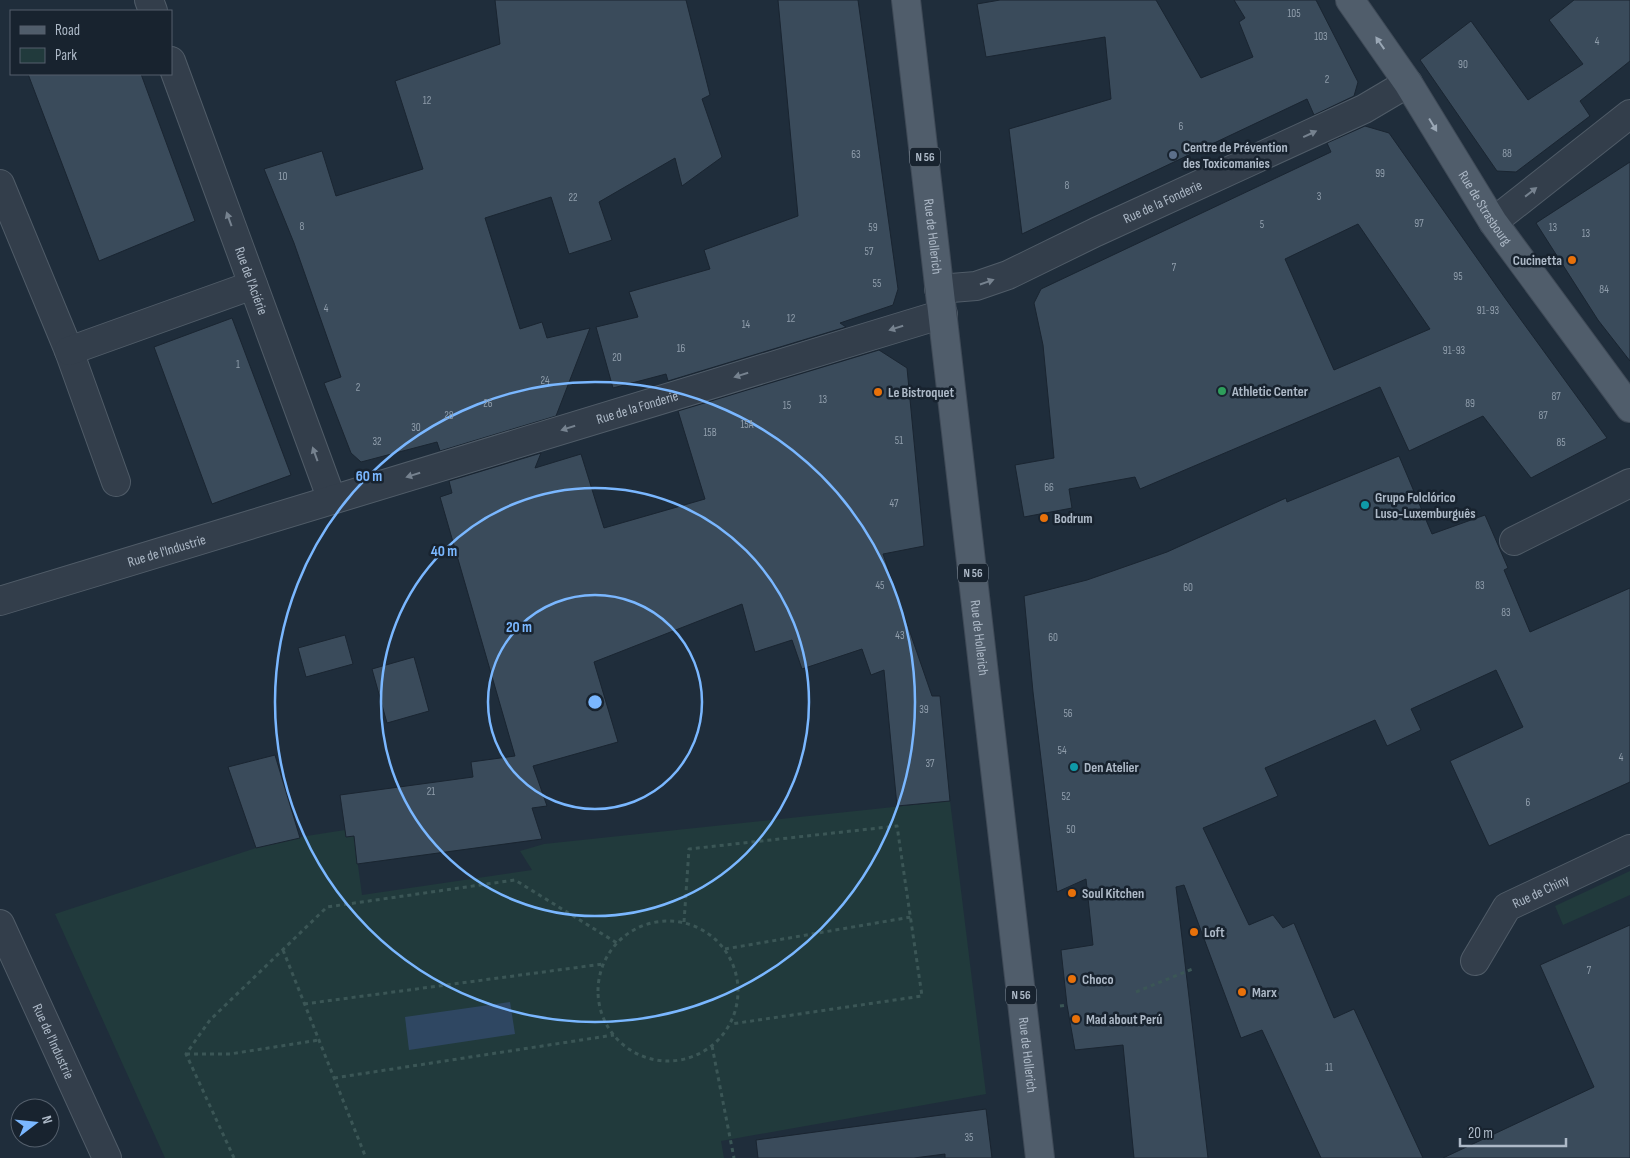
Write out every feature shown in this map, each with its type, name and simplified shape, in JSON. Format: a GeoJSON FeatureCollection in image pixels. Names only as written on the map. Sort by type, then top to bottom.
{"type":"FeatureCollection","features":[{"type":"Feature","properties":{"kind":"main road","name":"Rue de Hollerich"},"geometry":{"type":"LineString","coordinates":[[906,0],[1040,1158]]}},
{"type":"Feature","properties":{"kind":"main road","name":"Rue de Strasbourg"},"geometry":{"type":"LineString","coordinates":[[1350,0],[1408,83],[1493,222],[1630,408]]}},
{"type":"Feature","properties":{"kind":"street","name":"Rue de l'Aciérie"},"geometry":{"type":"LineString","coordinates":[[172,64],[332,500]]}},
{"type":"Feature","properties":{"kind":"street","name":"Rue de la Fonderie"},"geometry":{"type":"LineString","coordinates":[[332,500],[941,302],[976,286],[1008,275],[1096,232],[1364,109],[1408,83]]}},
{"type":"Feature","properties":{"kind":"street"},"geometry":{"type":"LineString","coordinates":[[1493,222],[1630,114]]}},
{"type":"Feature","properties":{"kind":"street"},"geometry":{"type":"LineString","coordinates":[[0,184],[69,351],[116,482]]}},
{"type":"Feature","properties":{"kind":"street"},"geometry":{"type":"LineString","coordinates":[[69,351],[253,285]]}},
{"type":"Feature","properties":{"kind":"street"},"geometry":{"type":"LineString","coordinates":[[1514,541],[1630,483]]}},
{"type":"Feature","properties":{"kind":"street","name":"Rue de l'Industrie"},"geometry":{"type":"LineString","coordinates":[[0,601],[332,500]]}},
{"type":"Feature","properties":{"kind":"street","name":"Rue de Chiny"},"geometry":{"type":"LineString","coordinates":[[1476,961],[1507,907],[1630,849]]}},
{"type":"Feature","properties":{"kind":"street","name":"Rue de l'Industrie"},"geometry":{"type":"LineString","coordinates":[[0,924],[108,1158]]}},
{"type":"Feature","properties":{"kind":"path"},"geometry":{"type":"LineString","coordinates":[[684,922],[688,849],[897,826],[922,996],[731,1024]]}},
{"type":"Feature","properties":{"kind":"path"},"geometry":{"type":"LineString","coordinates":[[186,1054],[210,1020],[327,907],[515,880],[617,943]]}},
{"type":"Feature","properties":{"kind":"path"},"geometry":{"type":"LineString","coordinates":[[724,949],[911,917]]}},
{"type":"Feature","properties":{"kind":"path"},"geometry":{"type":"LineString","coordinates":[[660,921],[684,922],[707,932],[724,949],[736,972],[738,999],[731,1024],[712,1046],[693,1057],[672,1062],[650,1059],[630,1050],[614,1035],[602,1013],[598,988],[603,964],[617,943],[636,928],[660,921]]}},
{"type":"Feature","properties":{"kind":"path"},"geometry":{"type":"LineString","coordinates":[[282,950],[366,1158]]}},
{"type":"Feature","properties":{"kind":"path"},"geometry":{"type":"LineString","coordinates":[[304,1004],[603,964]]}},
{"type":"Feature","properties":{"kind":"path"},"geometry":{"type":"LineString","coordinates":[[1136,992],[1195,968]]}},
{"type":"Feature","properties":{"kind":"path"},"geometry":{"type":"LineString","coordinates":[[1060,1006],[1067,1005]]}},
{"type":"Feature","properties":{"kind":"path"},"geometry":{"type":"LineString","coordinates":[[334,1078],[614,1035]]}},
{"type":"Feature","properties":{"kind":"path"},"geometry":{"type":"LineString","coordinates":[[186,1054],[230,1054],[319,1040]]}},
{"type":"Feature","properties":{"kind":"path"},"geometry":{"type":"LineString","coordinates":[[712,1046],[734,1158]]}},
{"type":"Feature","properties":{"kind":"path"},"geometry":{"type":"LineString","coordinates":[[186,1054],[234,1158]]}},
{"type":"Feature","properties":{"kind":"green space"},"geometry":{"type":"Polygon","coordinates":[[[950,801],[986,1094],[721,1141],[724,1158],[165,1158],[55,914],[256,848],[300,837],[345,830],[346,837],[354,836],[362,895],[532,870],[520,851],[544,844],[950,801]]]}},
{"type":"Feature","properties":{"kind":"green space"},"geometry":{"type":"Polygon","coordinates":[[[1630,871],[1630,895],[1563,925],[1555,906],[1630,871]]]}},
{"type":"Feature","properties":{"kind":"water"},"geometry":{"type":"Polygon","coordinates":[[[510,1002],[515,1034],[409,1050],[405,1017],[510,1002]]]}},
{"type":"Feature","properties":{"kind":"building"},"geometry":{"type":"Polygon","coordinates":[[[495,0],[686,0],[710,95],[702,99],[722,157],[682,186],[675,158],[599,202],[612,240],[569,254],[551,197],[485,218],[520,329],[542,322],[547,338],[590,328],[556,416],[440,451],[437,442],[361,462],[351,453],[324,383],[341,377],[294,243],[264,169],[322,151],[336,196],[423,169],[395,81],[500,44],[495,0]]]}},
{"type":"Feature","properties":{"kind":"building"},"geometry":{"type":"Polygon","coordinates":[[[778,0],[858,0],[898,289],[893,305],[840,323],[846,327],[668,381],[666,374],[613,388],[596,327],[638,317],[629,292],[710,269],[704,250],[798,216],[778,0]]]}},
{"type":"Feature","properties":{"kind":"building"},"geometry":{"type":"Polygon","coordinates":[[[1000,0],[1156,0],[1201,78],[1253,57],[1239,22],[1245,18],[1234,0],[1316,0],[1358,82],[1354,96],[1314,115],[1307,99],[1022,234],[1009,129],[1111,99],[1105,37],[986,57],[977,4],[1000,0]]]}},
{"type":"Feature","properties":{"kind":"building"},"geometry":{"type":"Polygon","coordinates":[[[1574,0],[1630,0],[1630,61],[1580,101],[1590,116],[1516,172],[1497,171],[1420,60],[1471,21],[1528,100],[1583,64],[1549,20],[1574,0]]]}},
{"type":"Feature","properties":{"kind":"building"},"geometry":{"type":"Polygon","coordinates":[[[28,75],[141,75],[195,221],[99,261],[28,75]]]}},
{"type":"Feature","properties":{"kind":"building"},"geometry":{"type":"Polygon","coordinates":[[[1365,126],[1389,133],[1505,298],[1607,438],[1531,478],[1483,416],[1409,451],[1380,387],[1140,489],[1135,477],[1069,489],[1072,508],[1024,517],[1015,465],[1054,458],[1043,345],[1034,303],[1041,289],[1331,152],[1327,143],[1365,126]],[[1358,224],[1285,259],[1334,370],[1430,329],[1358,224]]]}},
{"type":"Feature","properties":{"kind":"building"},"geometry":{"type":"Polygon","coordinates":[[[1630,162],[1630,361],[1598,320],[1536,223],[1630,162]]]}},
{"type":"Feature","properties":{"kind":"building"},"geometry":{"type":"Polygon","coordinates":[[[232,318],[291,475],[212,504],[154,347],[232,318]]]}},
{"type":"Feature","properties":{"kind":"building"},"geometry":{"type":"Polygon","coordinates":[[[879,350],[907,368],[924,546],[883,554],[932,696],[940,696],[950,801],[897,806],[884,670],[871,675],[862,649],[802,669],[792,640],[755,652],[742,604],[594,662],[618,742],[533,766],[547,806],[532,808],[542,839],[357,864],[354,836],[346,837],[340,795],[473,777],[471,762],[515,756],[440,497],[452,493],[449,481],[541,453],[535,468],[581,454],[604,528],[705,499],[678,411],[879,350]]]}},
{"type":"Feature","properties":{"kind":"building"},"geometry":{"type":"Polygon","coordinates":[[[1399,456],[1432,534],[1485,515],[1508,568],[1504,570],[1530,632],[1630,588],[1630,782],[1489,846],[1450,761],[1523,727],[1496,670],[1411,709],[1421,730],[1387,746],[1375,720],[1265,768],[1278,796],[1203,828],[1249,925],[1273,915],[1283,928],[1294,923],[1334,1018],[1354,1009],[1423,1158],[1321,1158],[1262,1030],[1241,1038],[1184,885],[1176,887],[1208,1158],[1134,1158],[1123,1045],[1075,1050],[1067,1005],[1061,950],[1093,945],[1086,879],[1057,892],[1033,692],[1024,596],[1087,580],[1167,552],[1286,498],[1287,502],[1399,456]]]}},
{"type":"Feature","properties":{"kind":"building"},"geometry":{"type":"Polygon","coordinates":[[[345,635],[353,664],[306,677],[298,648],[345,635]]]}},
{"type":"Feature","properties":{"kind":"building"},"geometry":{"type":"Polygon","coordinates":[[[414,657],[429,711],[387,723],[372,669],[414,657]]]}},
{"type":"Feature","properties":{"kind":"building"},"geometry":{"type":"Polygon","coordinates":[[[275,755],[300,838],[256,848],[228,767],[275,755]]]}},
{"type":"Feature","properties":{"kind":"building"},"geometry":{"type":"Polygon","coordinates":[[[1630,925],[1630,1158],[1443,1158],[1594,1087],[1540,965],[1630,925]]]}},
{"type":"Feature","properties":{"kind":"building"},"geometry":{"type":"Polygon","coordinates":[[[986,1109],[992,1158],[945,1158],[945,1154],[914,1158],[758,1158],[756,1140],[986,1109]]]}},
{"type":"Feature","properties":{"kind":"place","name":"Centre de Prévention des Toxicomanies"},"geometry":{"type":"Point","coordinates":[1173,155]}},
{"type":"Feature","properties":{"kind":"place","name":"Cucinetta"},"geometry":{"type":"Point","coordinates":[1572,260]}},
{"type":"Feature","properties":{"kind":"place","name":"Athletic Center"},"geometry":{"type":"Point","coordinates":[1222,391]}},
{"type":"Feature","properties":{"kind":"place","name":"Le Bistroquet"},"geometry":{"type":"Point","coordinates":[878,392]}},
{"type":"Feature","properties":{"kind":"place","name":"Grupo Folclórico Luso-Luxemburguês"},"geometry":{"type":"Point","coordinates":[1365,505]}},
{"type":"Feature","properties":{"kind":"place","name":"Bodrum"},"geometry":{"type":"Point","coordinates":[1044,518]}},
{"type":"Feature","properties":{"kind":"place","name":"Den Atelier"},"geometry":{"type":"Point","coordinates":[1074,767]}},
{"type":"Feature","properties":{"kind":"place","name":"Soul Kitchen"},"geometry":{"type":"Point","coordinates":[1072,893]}},
{"type":"Feature","properties":{"kind":"place","name":"Loft"},"geometry":{"type":"Point","coordinates":[1194,932]}},
{"type":"Feature","properties":{"kind":"place","name":"Choco"},"geometry":{"type":"Point","coordinates":[1072,979]}},
{"type":"Feature","properties":{"kind":"place","name":"Marx"},"geometry":{"type":"Point","coordinates":[1242,992]}},
{"type":"Feature","properties":{"kind":"place","name":"Mad about Perú"},"geometry":{"type":"Point","coordinates":[1076,1019]}}]}
